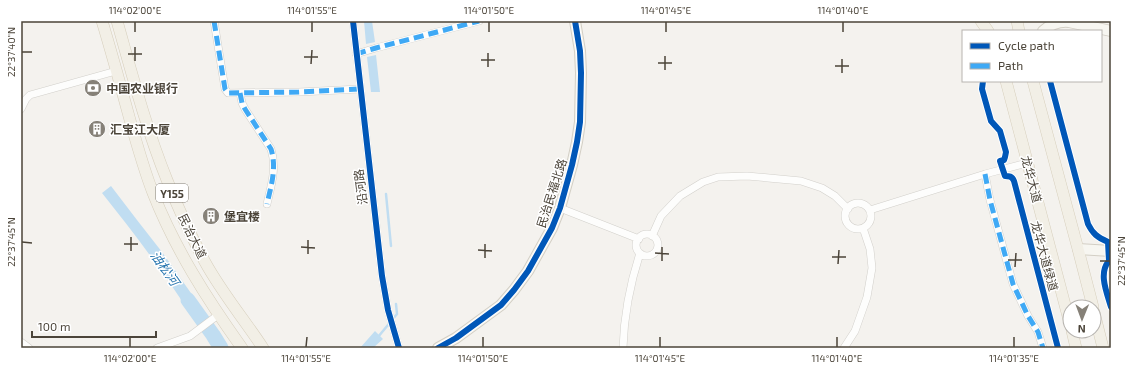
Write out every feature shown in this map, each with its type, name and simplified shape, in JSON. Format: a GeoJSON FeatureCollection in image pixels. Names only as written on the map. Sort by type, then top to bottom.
{"type":"FeatureCollection","features":[{"type":"Feature","properties":{"kind":"main road","name":"民治大道"},"geometry":{"type":"LineString","coordinates":[[102,21],[152,192],[174,241],[214,318],[242,348]]}},
{"type":"Feature","properties":{"kind":"main road","name":"民治大道"},"geometry":{"type":"LineString","coordinates":[[117,21],[147,126],[167,181],[196,244],[213,276],[263,348]]}},
{"type":"Feature","properties":{"kind":"main road"},"geometry":{"type":"LineString","coordinates":[[981,21],[987,30]]}},
{"type":"Feature","properties":{"kind":"main road","name":"龙华大道"},"geometry":{"type":"LineString","coordinates":[[1006,82],[1063,299]]}},
{"type":"Feature","properties":{"kind":"main road"},"geometry":{"type":"LineString","coordinates":[[1033,82],[1091,299]]}},
{"type":"Feature","properties":{"kind":"street"},"geometry":{"type":"LineString","coordinates":[[214,21],[225,89],[228,93],[360,89]]}},
{"type":"Feature","properties":{"kind":"street","name":"沿河路"},"geometry":{"type":"LineString","coordinates":[[353,21],[359,53],[360,89],[382,276],[388,310],[399,348]]}},
{"type":"Feature","properties":{"kind":"street"},"geometry":{"type":"LineString","coordinates":[[359,53],[479,21]]}},
{"type":"Feature","properties":{"kind":"street","name":"民治民福北路"},"geometry":{"type":"LineString","coordinates":[[441,348],[500,305],[514,290],[528,271],[552,228],[560,208],[572,165],[580,122],[581,73],[576,21]]}},
{"type":"Feature","properties":{"kind":"street"},"geometry":{"type":"LineString","coordinates":[[1044,30],[1054,23],[1062,21],[1111,31]]}},
{"type":"Feature","properties":{"kind":"street"},"geometry":{"type":"LineString","coordinates":[[22,108],[26,99],[30,95],[116,71]]}},
{"type":"Feature","properties":{"kind":"street"},"geometry":{"type":"LineString","coordinates":[[240,93],[245,109],[271,149],[273,156],[273,174],[267,204]]}},
{"type":"Feature","properties":{"kind":"street"},"geometry":{"type":"LineString","coordinates":[[870,210],[986,174],[1027,163]]}},
{"type":"Feature","properties":{"kind":"street"},"geometry":{"type":"LineString","coordinates":[[986,174],[990,200],[1013,284],[1028,316],[1038,332],[1042,348]]}},
{"type":"Feature","properties":{"kind":"street"},"geometry":{"type":"LineString","coordinates":[[652,236],[661,216],[680,196],[703,182],[718,177],[747,176],[801,181],[822,188],[835,196],[848,209]]}},
{"type":"Feature","properties":{"kind":"street"},"geometry":{"type":"LineString","coordinates":[[857,203],[865,205],[870,210],[870,223],[863,228],[857,229],[850,226],[846,217],[848,209],[857,203]]}},
{"type":"Feature","properties":{"kind":"street"},"geometry":{"type":"LineString","coordinates":[[560,208],[639,239]]}},
{"type":"Feature","properties":{"kind":"street"},"geometry":{"type":"LineString","coordinates":[[844,348],[855,331],[867,297],[872,268],[870,249],[863,228]]}},
{"type":"Feature","properties":{"kind":"street"},"geometry":{"type":"LineString","coordinates":[[623,348],[625,317],[629,290],[640,253],[637,244],[639,239],[644,235],[656,238],[658,242],[657,251],[652,255],[647,256],[640,253]]}},
{"type":"Feature","properties":{"kind":"street"},"geometry":{"type":"LineString","coordinates":[[1078,249],[1111,251]]}},
{"type":"Feature","properties":{"kind":"street"},"geometry":{"type":"LineString","coordinates":[[157,348],[190,336],[214,318]]}},
{"type":"Feature","properties":{"kind":"street"},"geometry":{"type":"LineString","coordinates":[[21,342],[29,348]]}},
{"type":"Feature","properties":{"kind":"water"},"geometry":{"type":"Polygon","coordinates":[[[364,21],[372,21],[375,42],[366,44],[364,21]]]}},
{"type":"Feature","properties":{"kind":"water"},"geometry":{"type":"Polygon","coordinates":[[[376,55],[380,92],[371,92],[367,57],[376,55]]]}},
{"type":"Feature","properties":{"kind":"water"},"geometry":{"type":"Polygon","coordinates":[[[111,186],[162,252],[205,313],[197,318],[192,316],[171,284],[102,193],[111,186]]]}},
{"type":"Feature","properties":{"kind":"water"},"geometry":{"type":"Polygon","coordinates":[[[215,330],[225,348],[216,348],[206,333],[215,330]]]}},
{"type":"Feature","properties":{"kind":"water"},"geometry":{"type":"Polygon","coordinates":[[[375,331],[383,339],[373,348],[360,348],[375,331]]]}},
{"type":"Feature","properties":{"kind":"waterway"},"geometry":{"type":"LineString","coordinates":[[386,194],[391,246]]}},
{"type":"Feature","properties":{"kind":"waterway","name":"油松河"},"geometry":{"type":"LineString","coordinates":[[188,300],[221,348]]}},
{"type":"Feature","properties":{"kind":"waterway"},"geometry":{"type":"LineString","coordinates":[[378,337],[397,314],[396,304]]}},
{"type":"Feature","properties":{"kind":"marked path"},"geometry":{"type":"LineString","coordinates":[[214,21],[225,89],[228,93],[360,89]]}},
{"type":"Feature","properties":{"kind":"marked path"},"geometry":{"type":"LineString","coordinates":[[356,54],[479,21]]}},
{"type":"Feature","properties":{"kind":"marked path"},"geometry":{"type":"LineString","coordinates":[[240,93],[245,109],[271,149],[273,156],[272,184],[267,204]]}},
{"type":"Feature","properties":{"kind":"marked path"},"geometry":{"type":"LineString","coordinates":[[985,174],[990,200],[1013,284],[1028,316],[1038,332],[1043,348]]}},
{"type":"Feature","properties":{"kind":"cycle path"},"geometry":{"type":"LineString","coordinates":[[353,21],[382,276],[388,310],[399,348]]}},
{"type":"Feature","properties":{"kind":"cycle path"},"geometry":{"type":"LineString","coordinates":[[438,348],[456,338],[501,305],[528,271],[552,228],[560,208],[572,165],[580,122],[580,51],[575,21]]}},
{"type":"Feature","properties":{"kind":"cycle path","name":"龙华大道绿道"},"geometry":{"type":"LineString","coordinates":[[983,82],[982,89],[991,121],[1000,131],[1006,152],[1004,160],[1000,161],[1005,176],[1011,177],[1014,181],[1058,348]]}},
{"type":"Feature","properties":{"kind":"cycle path"},"geometry":{"type":"LineString","coordinates":[[1050,82],[1088,224],[1096,235],[1108,242],[1109,261],[1104,271],[1104,283],[1111,307]]}},
{"type":"Feature","properties":{"kind":"place","name":"中国农业银行"},"geometry":{"type":"Point","coordinates":[93,88]}},
{"type":"Feature","properties":{"kind":"place","name":"汇宝江大厦"},"geometry":{"type":"Point","coordinates":[97,129]}},
{"type":"Feature","properties":{"kind":"place","name":"堡宜楼"},"geometry":{"type":"Point","coordinates":[211,216]}}]}
